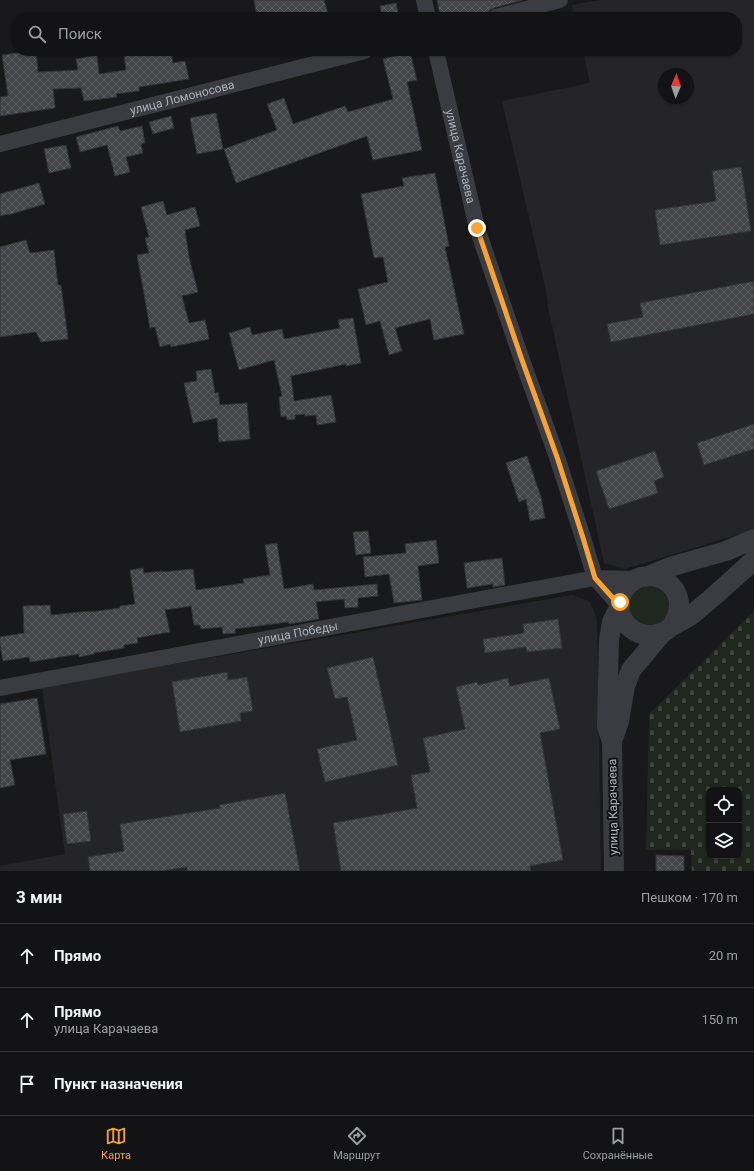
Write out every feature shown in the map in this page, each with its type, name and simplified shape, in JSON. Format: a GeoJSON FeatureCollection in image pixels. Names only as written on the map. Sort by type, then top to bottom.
{"type":"FeatureCollection","features":[{"type":"Feature","properties":{"kind":"street"},"geometry":{"type":"LineString","coordinates":[[424,0],[427,12]]}},
{"type":"Feature","properties":{"kind":"street"},"geometry":{"type":"LineString","coordinates":[[515,12],[560,0]]}},
{"type":"Feature","properties":{"kind":"street","name":"улица Ломоносова"},"geometry":{"type":"LineString","coordinates":[[0,144],[345,56]]}},
{"type":"Feature","properties":{"kind":"street","name":"улица Карачаева"},"geometry":{"type":"LineString","coordinates":[[437,56],[477,228],[557,457],[595,578]]}},
{"type":"Feature","properties":{"kind":"street"},"geometry":{"type":"LineString","coordinates":[[754,539],[726,551],[673,566],[631,582],[623,591],[620,602],[620,613],[625,624],[634,632],[645,636],[655,635],[689,617],[754,560]]}},
{"type":"Feature","properties":{"kind":"street"},"geometry":{"type":"LineString","coordinates":[[612,742],[619,721],[625,686],[630,670],[676,619],[679,610],[679,601],[676,592],[670,584],[653,576],[642,578]]}},
{"type":"Feature","properties":{"kind":"street"},"geometry":{"type":"LineString","coordinates":[[595,578],[620,606]]}},
{"type":"Feature","properties":{"kind":"street","name":"улица Победы"},"geometry":{"type":"LineString","coordinates":[[0,688],[595,578],[642,578]]}},
{"type":"Feature","properties":{"kind":"street"},"geometry":{"type":"LineString","coordinates":[[612,742],[607,726],[609,640],[612,622],[620,606]]}},
{"type":"Feature","properties":{"kind":"street","name":"улица Карачаева"},"geometry":{"type":"LineString","coordinates":[[612,742],[614,871]]}},
{"type":"Feature","properties":{"kind":"shaded area"},"geometry":{"type":"Polygon","coordinates":[[[599,0],[754,0],[754,528],[750,531],[625,569],[604,563],[548,307],[546,291],[502,101],[590,83],[584,56],[742,56],[742,12],[574,12],[572,5],[599,0]]]}},
{"type":"Feature","properties":{"kind":"shaded area"},"geometry":{"type":"Polygon","coordinates":[[[572,595],[589,601],[597,618],[601,871],[0,871],[0,866],[65,854],[42,687],[572,595]]]}},
{"type":"Feature","properties":{"kind":"green space"},"geometry":{"type":"Polygon","coordinates":[[[649,586],[663,592],[669,606],[663,620],[649,626],[635,620],[629,606],[635,592],[649,586]]]}},
{"type":"Feature","properties":{"kind":"green space"},"geometry":{"type":"Polygon","coordinates":[[[754,611],[754,871],[692,871],[691,850],[646,850],[649,714],[754,611]]]}},
{"type":"Feature","properties":{"kind":"building"},"geometry":{"type":"Polygon","coordinates":[[[254,0],[324,0],[328,12],[256,12],[254,0]]]}},
{"type":"Feature","properties":{"kind":"building"},"geometry":{"type":"Polygon","coordinates":[[[437,0],[523,0],[494,8],[488,12],[439,12],[437,0]]]}},
{"type":"Feature","properties":{"kind":"building"},"geometry":{"type":"Polygon","coordinates":[[[396,3],[398,12],[381,12],[380,6],[396,3]]]}},
{"type":"Feature","properties":{"kind":"building"},"geometry":{"type":"Polygon","coordinates":[[[12,54],[12,56],[36,56],[38,72],[78,70],[76,59],[97,56],[99,74],[126,70],[124,56],[172,56],[173,63],[185,61],[189,79],[139,87],[139,91],[116,94],[117,97],[84,101],[81,88],[53,89],[55,108],[0,116],[0,97],[8,96],[2,55],[12,54]]]}},
{"type":"Feature","properties":{"kind":"building"},"geometry":{"type":"Polygon","coordinates":[[[395,56],[411,56],[417,80],[407,82],[422,150],[373,160],[367,136],[236,183],[224,149],[277,130],[267,104],[284,98],[293,124],[345,106],[348,112],[393,99],[383,59],[395,56]]]}},
{"type":"Feature","properties":{"kind":"building"},"geometry":{"type":"Polygon","coordinates":[[[216,113],[223,149],[197,154],[190,118],[216,113]]]}},
{"type":"Feature","properties":{"kind":"building"},"geometry":{"type":"Polygon","coordinates":[[[171,116],[174,128],[153,134],[149,122],[171,116]]]}},
{"type":"Feature","properties":{"kind":"building"},"geometry":{"type":"Polygon","coordinates":[[[118,126],[120,131],[142,126],[145,143],[141,144],[143,153],[126,157],[130,172],[115,176],[107,145],[80,152],[76,137],[118,126]]]}},
{"type":"Feature","properties":{"kind":"building"},"geometry":{"type":"Polygon","coordinates":[[[66,145],[71,168],[49,173],[44,149],[66,145]]]}},
{"type":"Feature","properties":{"kind":"building"},"geometry":{"type":"Polygon","coordinates":[[[741,167],[751,231],[660,245],[655,210],[716,201],[712,171],[741,167]]]}},
{"type":"Feature","properties":{"kind":"building"},"geometry":{"type":"Polygon","coordinates":[[[435,173],[449,246],[445,247],[464,334],[434,340],[430,319],[395,328],[402,351],[389,355],[380,321],[366,325],[358,289],[388,282],[383,257],[374,258],[361,194],[404,186],[402,178],[435,173]]]}},
{"type":"Feature","properties":{"kind":"building"},"geometry":{"type":"Polygon","coordinates":[[[39,183],[45,204],[0,216],[0,194],[39,183]]]}},
{"type":"Feature","properties":{"kind":"building"},"geometry":{"type":"Polygon","coordinates":[[[163,201],[167,215],[195,207],[200,226],[185,230],[189,257],[198,292],[182,296],[189,323],[205,320],[209,339],[171,347],[170,344],[160,347],[155,327],[150,328],[137,255],[149,253],[145,238],[149,237],[141,207],[163,201]]]}},
{"type":"Feature","properties":{"kind":"building"},"geometry":{"type":"Polygon","coordinates":[[[26,240],[30,253],[54,250],[58,285],[61,285],[68,339],[41,342],[36,332],[0,337],[0,247],[26,240]]]}},
{"type":"Feature","properties":{"kind":"building"},"geometry":{"type":"Polygon","coordinates":[[[754,281],[754,314],[611,342],[607,324],[643,317],[640,303],[754,281]]]}},
{"type":"Feature","properties":{"kind":"building"},"geometry":{"type":"Polygon","coordinates":[[[353,318],[361,363],[346,366],[346,364],[291,376],[294,401],[331,395],[336,422],[317,425],[316,415],[305,416],[305,414],[295,415],[295,419],[287,420],[286,416],[281,417],[279,397],[282,396],[274,360],[239,370],[229,333],[250,327],[252,335],[282,329],[284,339],[340,328],[338,320],[353,318]]]}},
{"type":"Feature","properties":{"kind":"building"},"geometry":{"type":"Polygon","coordinates":[[[211,369],[215,393],[218,392],[220,405],[247,403],[250,439],[219,442],[217,418],[193,423],[184,383],[197,381],[196,371],[211,369]]]}},
{"type":"Feature","properties":{"kind":"building"},"geometry":{"type":"Polygon","coordinates":[[[754,424],[754,449],[704,465],[697,443],[754,424]]]}},
{"type":"Feature","properties":{"kind":"building"},"geometry":{"type":"Polygon","coordinates":[[[655,451],[664,477],[654,481],[658,493],[609,509],[596,471],[655,451]]]}},
{"type":"Feature","properties":{"kind":"building"},"geometry":{"type":"Polygon","coordinates":[[[527,456],[541,497],[545,518],[530,521],[526,499],[519,502],[506,463],[527,456]]]}},
{"type":"Feature","properties":{"kind":"building"},"geometry":{"type":"Polygon","coordinates":[[[368,531],[371,553],[356,555],[353,532],[368,531]]]}},
{"type":"Feature","properties":{"kind":"building"},"geometry":{"type":"Polygon","coordinates":[[[436,540],[439,563],[418,566],[422,600],[394,603],[389,574],[365,577],[363,557],[406,553],[405,544],[436,540]]]}},
{"type":"Feature","properties":{"kind":"building"},"geometry":{"type":"Polygon","coordinates":[[[277,543],[284,589],[313,584],[314,590],[377,584],[378,596],[358,598],[358,607],[345,608],[344,599],[316,602],[319,619],[289,624],[288,622],[235,629],[236,633],[223,634],[222,627],[201,629],[200,625],[194,625],[191,606],[165,610],[170,632],[137,638],[138,643],[124,645],[124,648],[79,657],[79,654],[30,662],[29,657],[3,661],[0,637],[24,633],[23,606],[50,605],[51,615],[90,612],[120,608],[120,606],[135,604],[130,570],[143,568],[144,573],[193,569],[196,590],[244,583],[243,579],[270,575],[265,545],[277,543]]]}},
{"type":"Feature","properties":{"kind":"building"},"geometry":{"type":"Polygon","coordinates":[[[502,558],[505,585],[493,587],[493,584],[467,588],[464,563],[502,558]]]}},
{"type":"Feature","properties":{"kind":"building"},"geometry":{"type":"Polygon","coordinates":[[[558,619],[562,648],[527,652],[526,647],[485,653],[483,639],[524,633],[523,624],[558,619]]]}},
{"type":"Feature","properties":{"kind":"building"},"geometry":{"type":"Polygon","coordinates":[[[373,657],[398,765],[325,782],[317,749],[357,740],[347,697],[335,699],[327,668],[373,657]]]}},
{"type":"Feature","properties":{"kind":"building"},"geometry":{"type":"Polygon","coordinates":[[[227,672],[228,680],[247,677],[253,711],[240,713],[241,721],[180,732],[172,682],[227,672]]]}},
{"type":"Feature","properties":{"kind":"building"},"geometry":{"type":"Polygon","coordinates":[[[508,678],[510,686],[549,678],[560,729],[540,733],[563,860],[530,866],[531,871],[341,871],[333,823],[417,808],[411,775],[430,772],[423,738],[465,729],[456,687],[477,682],[478,685],[508,678]]]}},
{"type":"Feature","properties":{"kind":"building"},"geometry":{"type":"Polygon","coordinates":[[[37,698],[46,754],[10,760],[15,785],[0,788],[0,704],[37,698]]]}},
{"type":"Feature","properties":{"kind":"building"},"geometry":{"type":"Polygon","coordinates":[[[285,793],[300,871],[187,871],[187,867],[162,871],[90,871],[88,857],[124,851],[120,824],[220,808],[219,805],[285,793]]]}},
{"type":"Feature","properties":{"kind":"building"},"geometry":{"type":"Polygon","coordinates":[[[87,811],[91,841],[67,844],[63,814],[87,811]]]}},
{"type":"Feature","properties":{"kind":"building"},"geometry":{"type":"Polygon","coordinates":[[[656,855],[684,856],[684,871],[656,871],[656,855]]]}},
{"type":"Feature","properties":{"kind":"route"},"geometry":{"type":"LineString","coordinates":[[477,228],[557,457],[595,578],[620,606],[620,602]]}}]}
